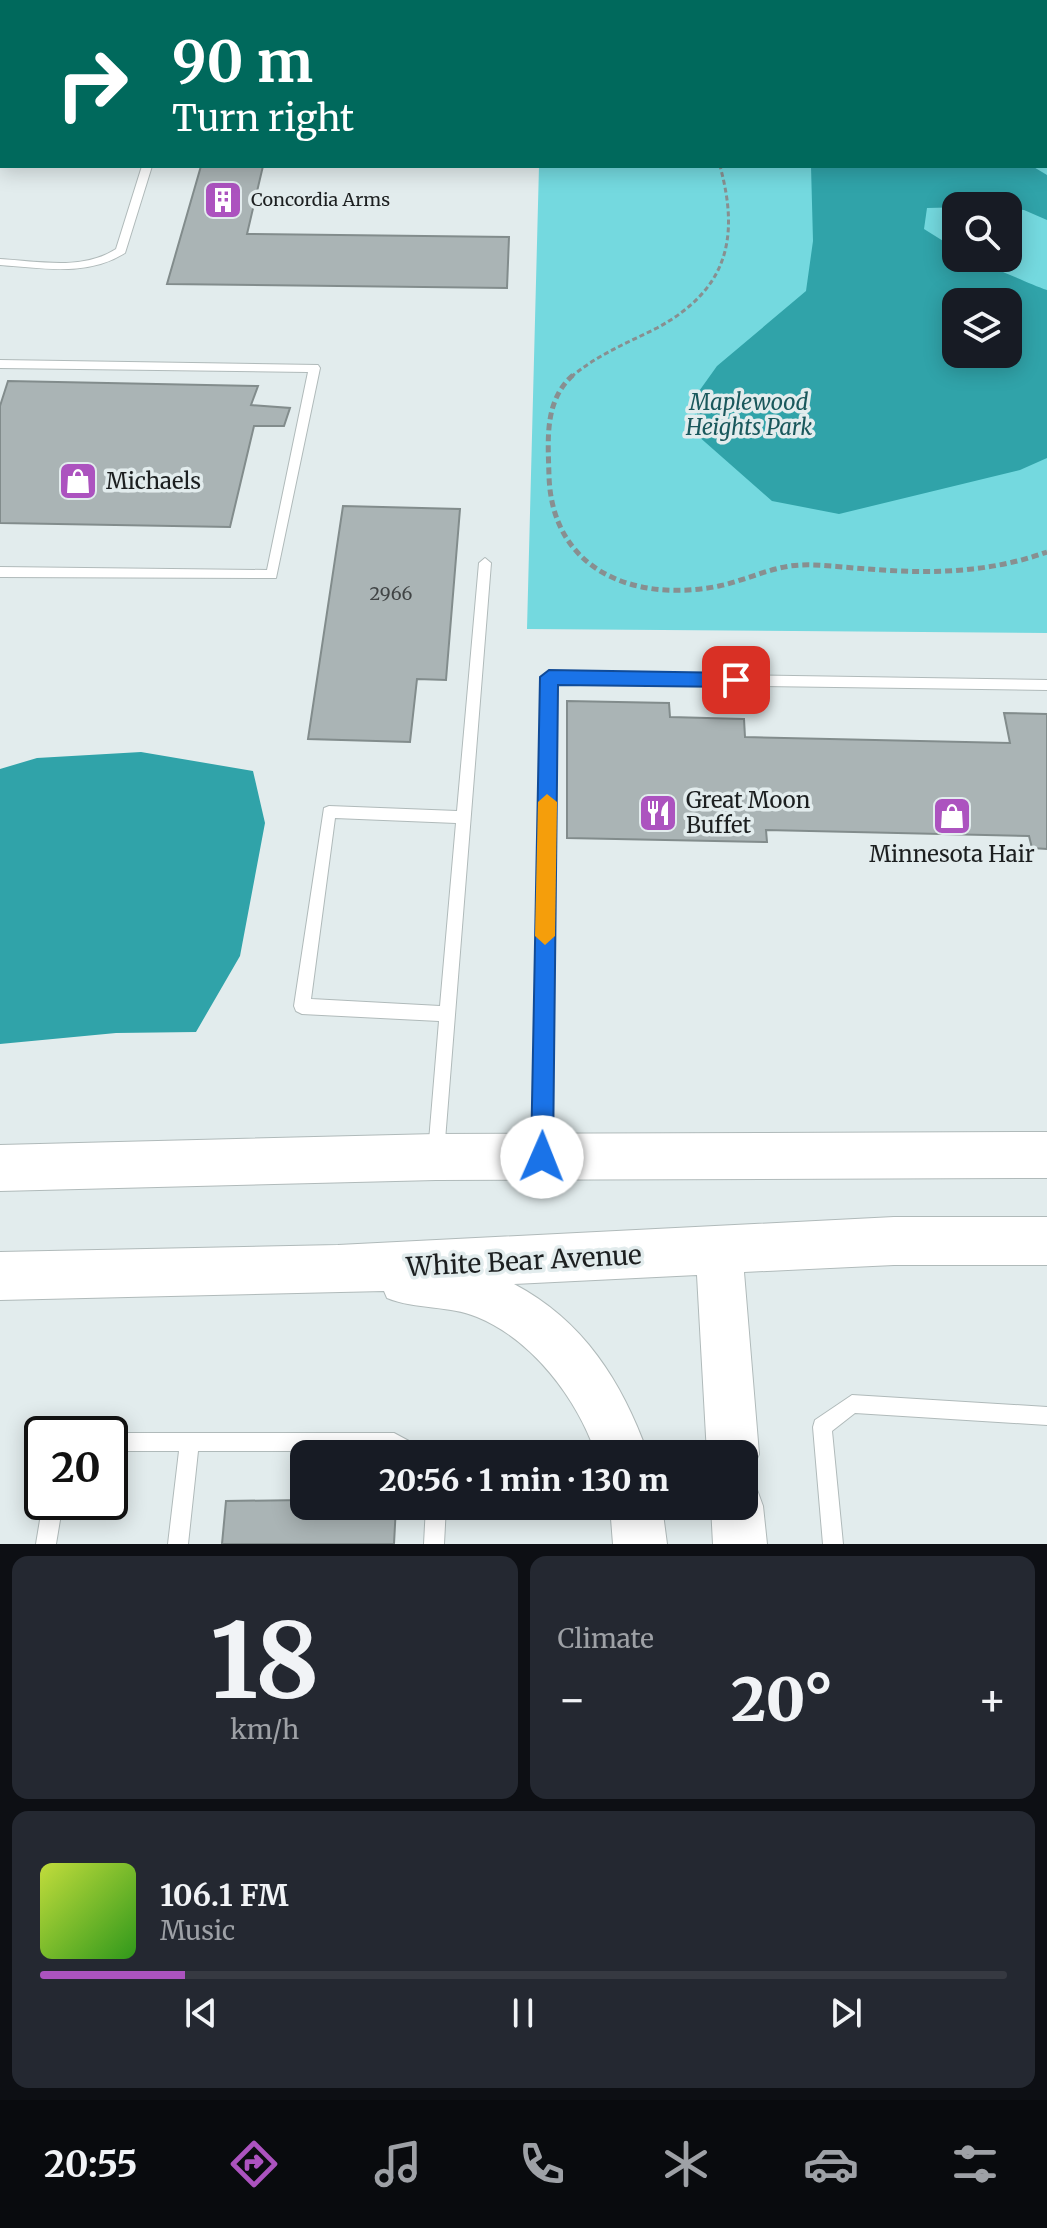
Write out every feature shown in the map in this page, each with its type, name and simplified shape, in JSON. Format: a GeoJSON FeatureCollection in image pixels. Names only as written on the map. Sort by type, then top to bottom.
{"type":"FeatureCollection","features":[{"type":"Feature","properties":{"kind":"main road"},"geometry":{"type":"LineString","coordinates":[[0,1168],[436,1157],[1047,1155]]}},
{"type":"Feature","properties":{"kind":"main road","name":"White Bear Avenue"},"geometry":{"type":"LineString","coordinates":[[0,1276],[338,1269],[894,1241],[1047,1241]]}},
{"type":"Feature","properties":{"kind":"main road"},"geometry":{"type":"LineString","coordinates":[[719,1252],[732,1440]]}},
{"type":"Feature","properties":{"kind":"main road"},"geometry":{"type":"LineString","coordinates":[[338,1269],[488,1296],[537,1327],[579,1368],[613,1426],[618,1440]]}},
{"type":"Feature","properties":{"kind":"main road"},"geometry":{"type":"LineString","coordinates":[[637,1520],[640,1544]]}},
{"type":"Feature","properties":{"kind":"main road"},"geometry":{"type":"LineString","coordinates":[[738,1520],[740,1544]]}},
{"type":"Feature","properties":{"kind":"lane"},"geometry":{"type":"LineString","coordinates":[[0,262],[95,264],[111,260],[121,251],[146,168]]}},
{"type":"Feature","properties":{"kind":"lane"},"geometry":{"type":"LineString","coordinates":[[0,364],[314,368],[272,575],[0,572]]}},
{"type":"Feature","properties":{"kind":"lane"},"geometry":{"type":"LineString","coordinates":[[436,1157],[485,563]]}},
{"type":"Feature","properties":{"kind":"lane"},"geometry":{"type":"LineString","coordinates":[[542,1157],[549,677],[1047,685]]}},
{"type":"Feature","properties":{"kind":"lane"},"geometry":{"type":"LineString","coordinates":[[446,1014],[302,1006],[329,812],[463,817]]}},
{"type":"Feature","properties":{"kind":"lane"},"geometry":{"type":"LineString","coordinates":[[833,1544],[822,1427],[852,1404],[1047,1416]]}},
{"type":"Feature","properties":{"kind":"lane"},"geometry":{"type":"LineString","coordinates":[[128,1442],[290,1442]]}},
{"type":"Feature","properties":{"kind":"lane"},"geometry":{"type":"LineString","coordinates":[[178,1544],[190,1442]]}},
{"type":"Feature","properties":{"kind":"lane"},"geometry":{"type":"LineString","coordinates":[[46,1544],[50,1520]]}},
{"type":"Feature","properties":{"kind":"lane"},"geometry":{"type":"LineString","coordinates":[[434,1544],[435,1520]]}},
{"type":"Feature","properties":{"kind":"path"},"geometry":{"type":"LineString","coordinates":[[720,168],[728,205],[729,242],[726,262],[713,283],[662,325],[593,360],[554,396],[550,407],[552,502],[566,543],[581,560],[606,574],[636,584],[674,588],[709,588],[769,569],[801,565],[881,570],[997,568],[1047,552]]}},
{"type":"Feature","properties":{"kind":"green space","name":"Maplewood Heights Park"},"geometry":{"type":"Polygon","coordinates":[[[539,168],[1047,168],[1047,633],[527,629],[539,168]]]}},
{"type":"Feature","properties":{"kind":"shaded area"},"geometry":{"type":"Polygon","coordinates":[[[811,168],[1035,168],[1047,175],[1047,220],[1022,210],[1022,192],[942,192],[942,208],[927,208],[924,229],[942,240],[942,272],[1003,272],[1047,290],[1047,458],[1020,470],[839,514],[772,501],[697,435],[697,394],[717,366],[806,291],[813,241],[811,168]]]}},
{"type":"Feature","properties":{"kind":"shaded area"},"geometry":{"type":"Polygon","coordinates":[[[141,752],[253,771],[265,823],[240,956],[196,1032],[116,1033],[0,1044],[0,769],[37,758],[141,752]]]}},
{"type":"Feature","properties":{"kind":"building","name":"Concordia Arms"},"geometry":{"type":"Polygon","coordinates":[[[200,168],[263,168],[247,234],[509,237],[507,288],[167,284],[200,168]]]}},
{"type":"Feature","properties":{"kind":"building"},"geometry":{"type":"Polygon","coordinates":[[[8,381],[258,386],[251,405],[290,408],[284,426],[254,426],[230,527],[0,523],[0,406],[8,381]]]}},
{"type":"Feature","properties":{"kind":"building"},"geometry":{"type":"Polygon","coordinates":[[[343,506],[460,509],[446,680],[417,679],[410,742],[308,739],[343,506]]]}},
{"type":"Feature","properties":{"kind":"building"},"geometry":{"type":"Polygon","coordinates":[[[567,701],[669,703],[670,717],[744,719],[745,737],[1010,743],[1004,713],[1047,714],[1047,849],[1032,848],[1029,836],[766,830],[767,842],[567,838],[567,701]]]}},
{"type":"Feature","properties":{"kind":"building"},"geometry":{"type":"Polygon","coordinates":[[[290,1500],[290,1520],[395,1520],[394,1544],[222,1544],[226,1501],[290,1500]]]}},
{"type":"Feature","properties":{"kind":"slow traffic"},"geometry":{"type":"LineString","coordinates":[[545,936],[547,802]]}},
{"type":"Feature","properties":{"kind":"place","name":"Concordia Arms"},"geometry":{"type":"Point","coordinates":[223,200]}},
{"type":"Feature","properties":{"kind":"place","name":"Michaels"},"geometry":{"type":"Point","coordinates":[78,481]}},
{"type":"Feature","properties":{"kind":"place","name":"Great Moon Buffet"},"geometry":{"type":"Point","coordinates":[658,813]}},
{"type":"Feature","properties":{"kind":"place","name":"Minnesota Hair"},"geometry":{"type":"Point","coordinates":[952,816]}},
{"type":"Feature","properties":{"kind":"route"},"geometry":{"type":"LineString","coordinates":[[542,1157],[549,677],[736,680]]}}]}
